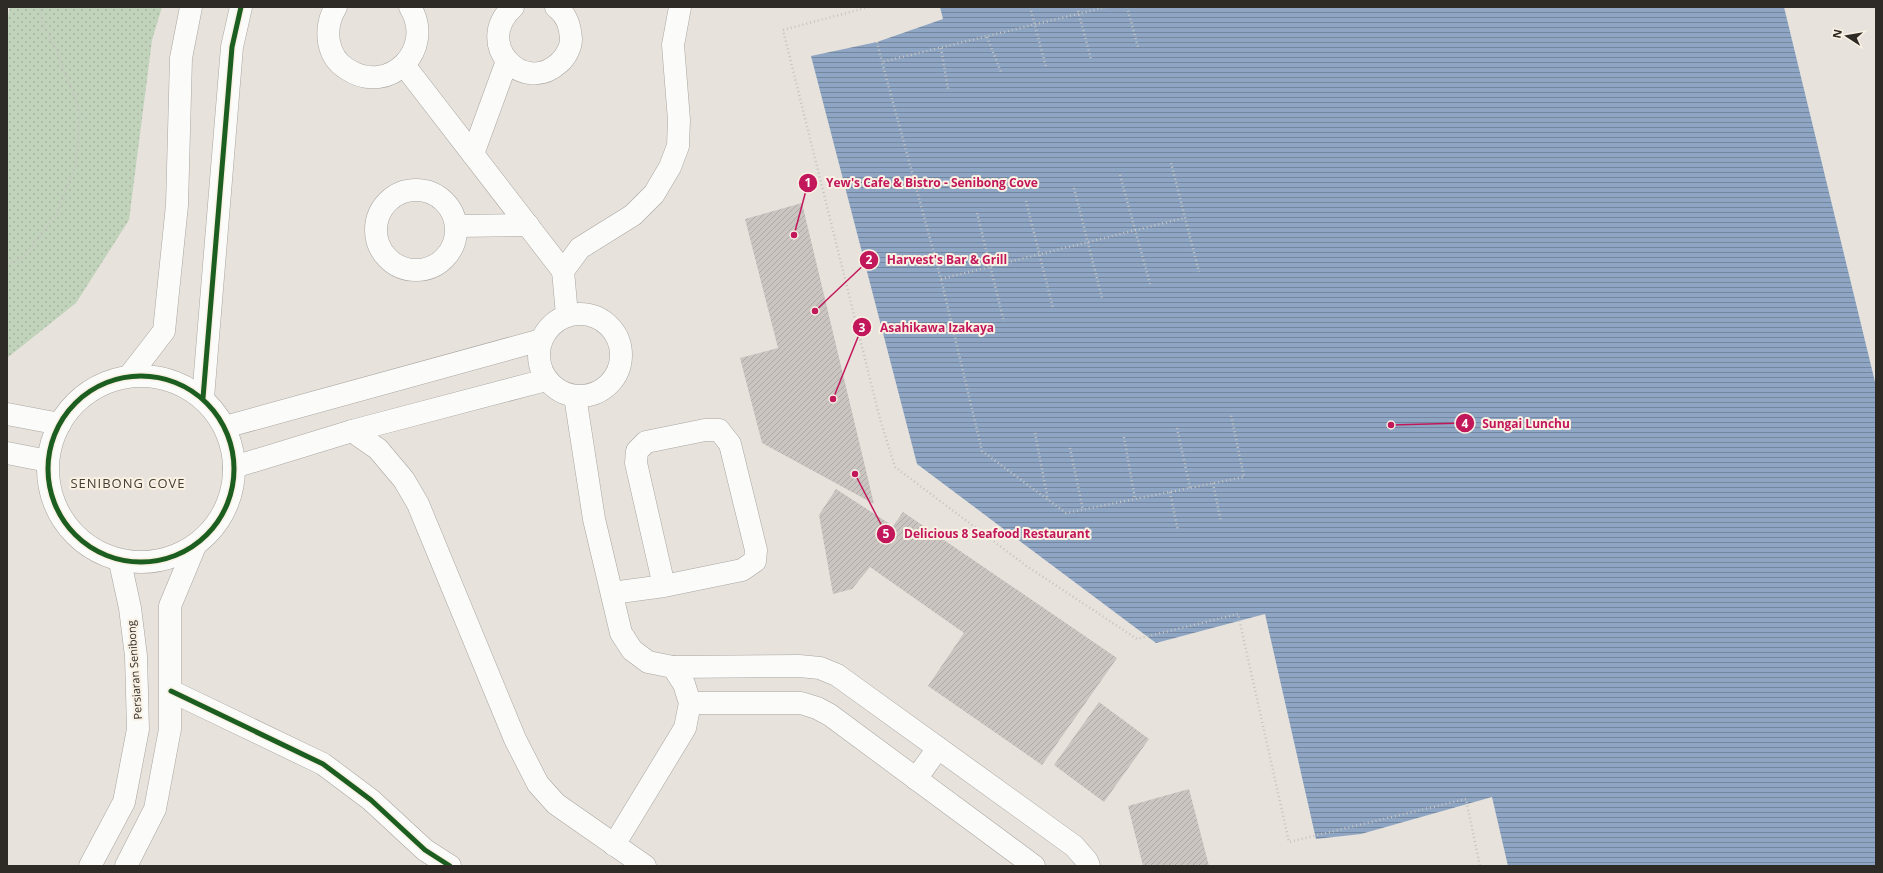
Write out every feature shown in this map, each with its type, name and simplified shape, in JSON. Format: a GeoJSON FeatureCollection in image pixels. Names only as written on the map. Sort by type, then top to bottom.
{"type":"FeatureCollection","features":[{"type":"Feature","properties":{"kind":"street"},"geometry":{"type":"LineString","coordinates":[[130,375],[164,331],[176,205],[181,58],[191,7]]}},
{"type":"Feature","properties":{"kind":"street"},"geometry":{"type":"LineString","coordinates":[[203,398],[232,47],[241,7]]}},
{"type":"Feature","properties":{"kind":"street"},"geometry":{"type":"LineString","coordinates":[[336,7],[331,14],[328,32],[331,49],[340,64],[355,74],[372,78],[389,75],[404,66],[415,51],[418,34],[415,16],[410,7]]}},
{"type":"Feature","properties":{"kind":"street"},"geometry":{"type":"LineString","coordinates":[[513,7],[504,15],[498,30],[499,47],[507,61],[521,71],[537,73],[553,68],[565,57],[571,42],[570,26],[562,11],[556,7]]}},
{"type":"Feature","properties":{"kind":"street"},"geometry":{"type":"LineString","coordinates":[[563,271],[580,248],[633,215],[654,194],[670,167],[678,146],[679,120],[673,45],[680,7]]}},
{"type":"Feature","properties":{"kind":"street"},"geometry":{"type":"LineString","coordinates":[[473,154],[507,61]]}},
{"type":"Feature","properties":{"kind":"street"},"geometry":{"type":"LineString","coordinates":[[404,66],[563,271],[567,315]]}},
{"type":"Feature","properties":{"kind":"street"},"geometry":{"type":"LineString","coordinates":[[457,226],[528,225]]}},
{"type":"Feature","properties":{"kind":"street"},"geometry":{"type":"LineString","coordinates":[[584,313],[597,316],[608,324],[617,335],[621,349],[621,362],[616,375],[607,386],[596,393],[575,396],[556,389],[546,380],[540,367],[538,354],[541,340],[547,328],[558,319],[567,315],[584,313]]}},
{"type":"Feature","properties":{"kind":"street"},"geometry":{"type":"LineString","coordinates":[[225,427],[541,340]]}},
{"type":"Feature","properties":{"kind":"street"},"geometry":{"type":"LineString","coordinates":[[130,375],[159,376],[183,384],[203,398],[219,416],[225,427],[230,439],[234,459],[234,479],[228,504],[214,527],[195,546],[171,557],[145,562],[120,562],[95,550],[74,534],[59,512],[50,488],[48,461],[52,442],[60,424],[77,400],[102,384],[130,375]]}},
{"type":"Feature","properties":{"kind":"street"},"geometry":{"type":"LineString","coordinates":[[234,467],[352,431],[546,380]]}},
{"type":"Feature","properties":{"kind":"street"},"geometry":{"type":"LineString","coordinates":[[575,396],[594,519],[621,633],[632,650],[648,662],[673,667],[799,666],[820,668],[837,675],[1074,846],[1087,861],[1089,866]]}},
{"type":"Feature","properties":{"kind":"street"},"geometry":{"type":"LineString","coordinates":[[7,414],[60,424]]}},
{"type":"Feature","properties":{"kind":"street"},"geometry":{"type":"LineString","coordinates":[[612,594],[664,586],[742,570],[755,561],[756,550],[730,444],[719,430],[705,430],[646,442],[637,451],[636,463],[664,586]]}},
{"type":"Feature","properties":{"kind":"street"},"geometry":{"type":"LineString","coordinates":[[352,431],[378,449],[404,480],[418,504],[515,739],[538,784],[556,804],[645,866]]}},
{"type":"Feature","properties":{"kind":"street"},"geometry":{"type":"LineString","coordinates":[[7,453],[48,461]]}},
{"type":"Feature","properties":{"kind":"street"},"geometry":{"type":"LineString","coordinates":[[126,866],[155,809],[170,729],[170,606],[195,546]]}},
{"type":"Feature","properties":{"kind":"street","name":"Persiaran Senibong"},"geometry":{"type":"LineString","coordinates":[[90,866],[124,802],[138,729],[136,656],[130,608],[120,562]]}},
{"type":"Feature","properties":{"kind":"street"},"geometry":{"type":"LineString","coordinates":[[614,845],[685,728],[690,703],[684,684],[673,667]]}},
{"type":"Feature","properties":{"kind":"street"},"geometry":{"type":"LineString","coordinates":[[171,691],[323,764],[371,800],[425,850],[450,866]]}},
{"type":"Feature","properties":{"kind":"street"},"geometry":{"type":"LineString","coordinates":[[690,703],[801,703],[817,708],[830,715],[1034,866]]}},
{"type":"Feature","properties":{"kind":"street"},"geometry":{"type":"LineString","coordinates":[[916,779],[938,748]]}},
{"type":"Feature","properties":{"kind":"path"},"geometry":{"type":"LineString","coordinates":[[7,265],[22,258],[57,215],[76,162],[80,113],[59,56],[41,19],[40,7]]}},
{"type":"Feature","properties":{"kind":"path"},"geometry":{"type":"LineString","coordinates":[[869,7],[783,30],[878,411],[895,467],[1025,566],[1137,639],[1238,614],[1290,842],[1466,799],[1480,866]]}},
{"type":"Feature","properties":{"kind":"path"},"geometry":{"type":"LineString","coordinates":[[1030,7],[1046,67]]}},
{"type":"Feature","properties":{"kind":"path"},"geometry":{"type":"LineString","coordinates":[[1077,7],[1091,59]]}},
{"type":"Feature","properties":{"kind":"path"},"geometry":{"type":"LineString","coordinates":[[882,62],[1106,7]]}},
{"type":"Feature","properties":{"kind":"path"},"geometry":{"type":"LineString","coordinates":[[1127,7],[1138,47]]}},
{"type":"Feature","properties":{"kind":"path"},"geometry":{"type":"LineString","coordinates":[[987,37],[1001,72]]}},
{"type":"Feature","properties":{"kind":"path"},"geometry":{"type":"LineString","coordinates":[[877,42],[941,279],[982,451],[1066,513],[1244,477],[1231,415]]}},
{"type":"Feature","properties":{"kind":"path"},"geometry":{"type":"LineString","coordinates":[[941,48],[948,89]]}},
{"type":"Feature","properties":{"kind":"path"},"geometry":{"type":"LineString","coordinates":[[1171,163],[1199,272]]}},
{"type":"Feature","properties":{"kind":"path"},"geometry":{"type":"LineString","coordinates":[[1120,176],[1150,284]]}},
{"type":"Feature","properties":{"kind":"path"},"geometry":{"type":"LineString","coordinates":[[1074,188],[1086,243],[1102,298]]}},
{"type":"Feature","properties":{"kind":"path"},"geometry":{"type":"LineString","coordinates":[[1026,200],[1053,308]]}},
{"type":"Feature","properties":{"kind":"path"},"geometry":{"type":"LineString","coordinates":[[978,213],[1004,322]]}},
{"type":"Feature","properties":{"kind":"path"},"geometry":{"type":"LineString","coordinates":[[941,279],[1184,218]]}},
{"type":"Feature","properties":{"kind":"path"},"geometry":{"type":"LineString","coordinates":[[1177,428],[1190,488]]}},
{"type":"Feature","properties":{"kind":"path"},"geometry":{"type":"LineString","coordinates":[[1035,433],[1048,500]]}},
{"type":"Feature","properties":{"kind":"path"},"geometry":{"type":"LineString","coordinates":[[1124,437],[1135,499]]}},
{"type":"Feature","properties":{"kind":"path"},"geometry":{"type":"LineString","coordinates":[[1070,448],[1082,510]]}},
{"type":"Feature","properties":{"kind":"path"},"geometry":{"type":"LineString","coordinates":[[1213,483],[1221,522]]}},
{"type":"Feature","properties":{"kind":"path"},"geometry":{"type":"LineString","coordinates":[[1170,492],[1178,531]]}},
{"type":"Feature","properties":{"kind":"green space"},"geometry":{"type":"Polygon","coordinates":[[[10,7],[162,7],[152,40],[129,220],[76,303],[7,358],[7,21],[10,7]]]}},
{"type":"Feature","properties":{"kind":"water"},"geometry":{"type":"Polygon","coordinates":[[[940,7],[1784,7],[1876,386],[1876,866],[1508,866],[1492,797],[1361,834],[1316,839],[1265,614],[1156,643],[917,464],[811,56],[877,42],[943,19],[940,7]]]}},
{"type":"Feature","properties":{"kind":"building"},"geometry":{"type":"Polygon","coordinates":[[[802,203],[874,504],[762,443],[740,358],[778,348],[745,219],[802,203]]]}},
{"type":"Feature","properties":{"kind":"building"},"geometry":{"type":"Polygon","coordinates":[[[836,489],[893,526],[903,512],[1117,658],[1042,765],[928,686],[964,633],[870,567],[852,589],[833,594],[819,515],[836,489]]]}},
{"type":"Feature","properties":{"kind":"building"},"geometry":{"type":"Polygon","coordinates":[[[1099,702],[1149,739],[1104,802],[1054,765],[1099,702]]]}},
{"type":"Feature","properties":{"kind":"building"},"geometry":{"type":"Polygon","coordinates":[[[1189,789],[1209,866],[1143,866],[1128,806],[1189,789]]]}},
{"type":"Feature","properties":{"kind":"cycle path"},"geometry":{"type":"LineString","coordinates":[[203,398],[232,47],[241,7]]}},
{"type":"Feature","properties":{"kind":"cycle path"},"geometry":{"type":"LineString","coordinates":[[132,376],[150,376],[177,383],[193,392],[207,403],[218,417],[227,433],[234,460],[234,469],[234,478],[227,505],[218,521],[207,535],[193,546],[177,555],[150,562],[132,562],[114,558],[97,551],[82,541],[69,528],[59,513],[52,496],[48,478],[48,460],[52,442],[59,425],[69,410],[82,397],[97,387],[114,380],[132,376]]}},
{"type":"Feature","properties":{"kind":"cycle path"},"geometry":{"type":"LineString","coordinates":[[171,691],[323,764],[371,800],[425,850],[450,866]]}},
{"type":"Feature","properties":{"kind":"place","name":"Yew's Cafe & Bistro - Senibong Cove"},"geometry":{"type":"Point","coordinates":[794,235]}},
{"type":"Feature","properties":{"kind":"place","name":"Harvest's Bar & Grill"},"geometry":{"type":"Point","coordinates":[815,311]}},
{"type":"Feature","properties":{"kind":"place","name":"Asahikawa Izakaya"},"geometry":{"type":"Point","coordinates":[833,399]}},
{"type":"Feature","properties":{"kind":"place","name":"Sungai Lunchu"},"geometry":{"type":"Point","coordinates":[1391,425]}},
{"type":"Feature","properties":{"kind":"place","name":"Delicious 8 Seafood Restaurant"},"geometry":{"type":"Point","coordinates":[855,474]}},
{"type":"Feature","properties":{"kind":"district","name":"SENIBONG COVE"},"geometry":{"type":"Point","coordinates":[128,483]}}]}
